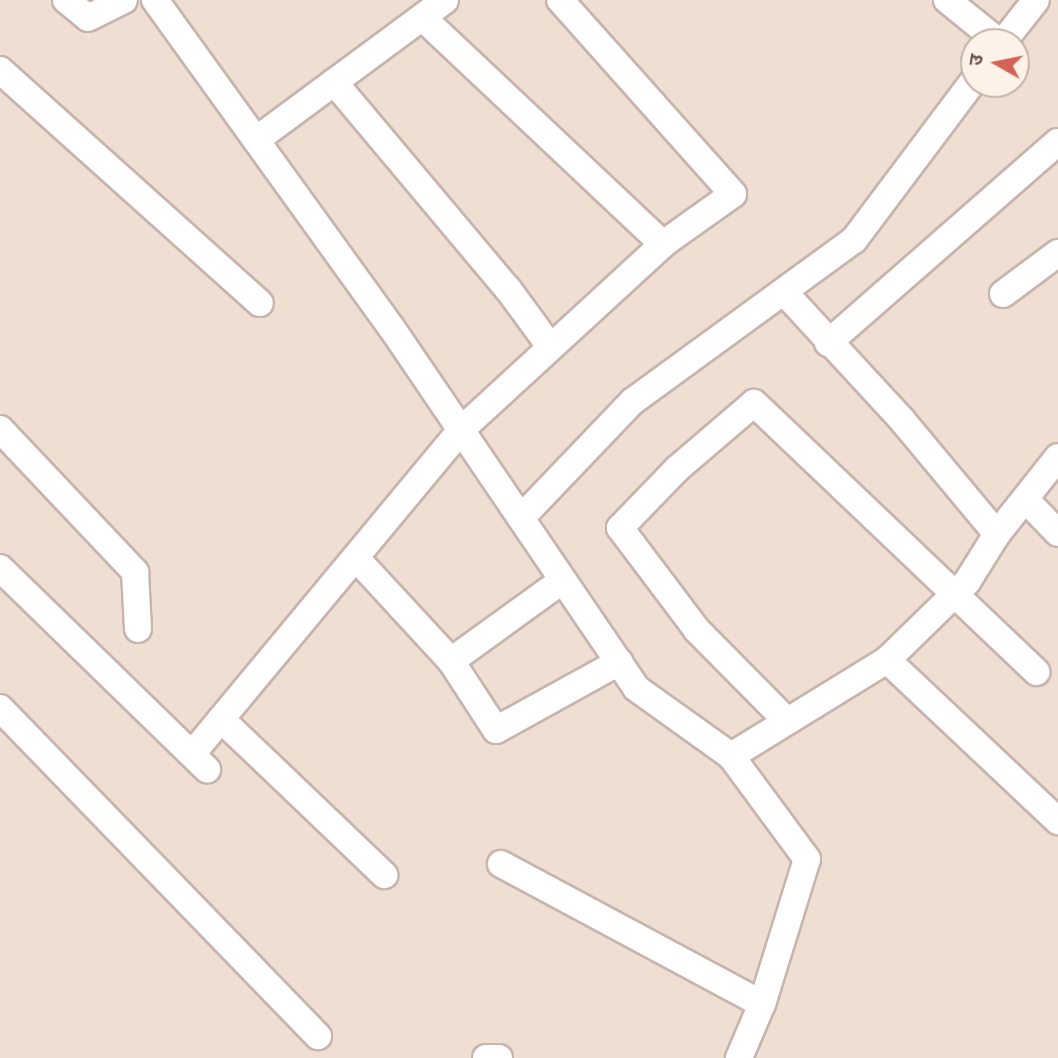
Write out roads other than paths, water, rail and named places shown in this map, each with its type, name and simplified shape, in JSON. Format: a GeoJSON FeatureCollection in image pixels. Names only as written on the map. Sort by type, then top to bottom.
{"type":"FeatureCollection","features":[{"type":"Feature","properties":{"kind":"street"},"geometry":{"type":"LineString","coordinates":[[66,0],[88,18],[124,0]]}},
{"type":"Feature","properties":{"kind":"street"},"geometry":{"type":"LineString","coordinates":[[155,0],[461,430],[636,688],[731,755],[807,859],[762,1004],[739,1058]]}},
{"type":"Feature","properties":{"kind":"street"},"geometry":{"type":"LineString","coordinates":[[256,140],[424,19],[445,0]]}},
{"type":"Feature","properties":{"kind":"street"},"geometry":{"type":"LineString","coordinates":[[5,584],[200,761],[221,719],[461,430],[549,345],[663,244],[733,194],[721,176],[560,0]]}},
{"type":"Feature","properties":{"kind":"street"},"geometry":{"type":"LineString","coordinates":[[947,0],[983,28]]}},
{"type":"Feature","properties":{"kind":"street"},"geometry":{"type":"LineString","coordinates":[[1013,28],[1036,0]]}},
{"type":"Feature","properties":{"kind":"street"},"geometry":{"type":"LineString","coordinates":[[424,19],[663,244]]}},
{"type":"Feature","properties":{"kind":"street"},"geometry":{"type":"LineString","coordinates":[[0,70],[260,303]]}},
{"type":"Feature","properties":{"kind":"street"},"geometry":{"type":"LineString","coordinates":[[334,82],[508,289],[549,345]]}},
{"type":"Feature","properties":{"kind":"street"},"geometry":{"type":"LineString","coordinates":[[521,518],[633,401],[771,297],[785,293],[854,240],[960,98]]}},
{"type":"Feature","properties":{"kind":"street"},"geometry":{"type":"LineString","coordinates":[[828,343],[1058,142]]}},
{"type":"Feature","properties":{"kind":"street"},"geometry":{"type":"LineString","coordinates":[[1003,294],[1058,253]]}},
{"type":"Feature","properties":{"kind":"street"},"geometry":{"type":"LineString","coordinates":[[785,293],[902,421],[997,534]]}},
{"type":"Feature","properties":{"kind":"street"},"geometry":{"type":"LineString","coordinates":[[786,720],[697,630],[620,527],[677,469],[754,403],[1036,673]]}},
{"type":"Feature","properties":{"kind":"street"},"geometry":{"type":"LineString","coordinates":[[0,429],[135,572],[138,629]]}},
{"type":"Feature","properties":{"kind":"street"},"geometry":{"type":"LineString","coordinates":[[731,755],[887,660],[956,594],[997,534],[1058,457]]}},
{"type":"Feature","properties":{"kind":"street"},"geometry":{"type":"LineString","coordinates":[[1025,499],[1058,533]]}},
{"type":"Feature","properties":{"kind":"street"},"geometry":{"type":"LineString","coordinates":[[356,558],[451,661],[496,730],[619,662]]}},
{"type":"Feature","properties":{"kind":"street"},"geometry":{"type":"LineString","coordinates":[[451,661],[563,580]]}},
{"type":"Feature","properties":{"kind":"street"},"geometry":{"type":"LineString","coordinates":[[887,660],[1058,821]]}},
{"type":"Feature","properties":{"kind":"street"},"geometry":{"type":"LineString","coordinates":[[0,708],[318,1036]]}},
{"type":"Feature","properties":{"kind":"street"},"geometry":{"type":"LineString","coordinates":[[221,719],[384,875]]}},
{"type":"Feature","properties":{"kind":"street"},"geometry":{"type":"LineString","coordinates":[[501,864],[762,1004]]}},
{"type":"Feature","properties":{"kind":"street"},"geometry":{"type":"LineString","coordinates":[[486,1058],[499,1058]]}}]}
